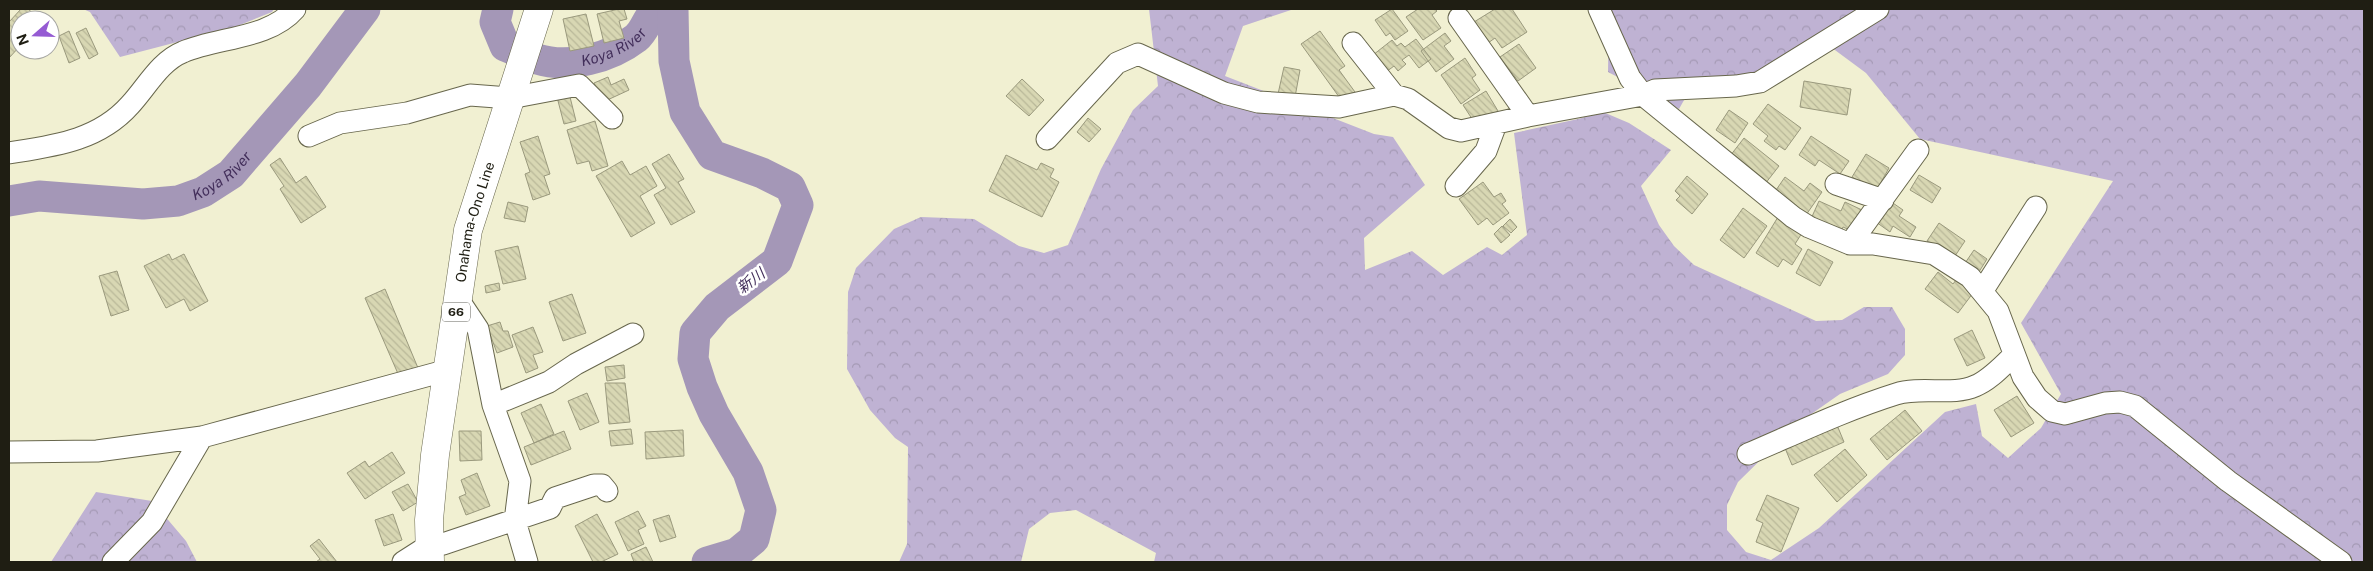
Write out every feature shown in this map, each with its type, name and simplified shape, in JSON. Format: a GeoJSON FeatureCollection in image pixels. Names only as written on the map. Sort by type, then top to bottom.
{"type":"FeatureCollection","features":[{"type":"Feature","properties":{"kind":"main road","name":"Onahama-Ono Line"},"geometry":{"type":"LineString","coordinates":[[429,554],[435,455],[468,230],[539,9]]}},
{"type":"Feature","properties":{"kind":"street"},"geometry":{"type":"LineString","coordinates":[[9,153],[68,144],[112,122],[129,107],[166,63],[182,52],[275,26],[295,9]]}},
{"type":"Feature","properties":{"kind":"street"},"geometry":{"type":"LineString","coordinates":[[1599,9],[1630,78],[1643,95],[1793,217],[1809,227],[1850,244],[1873,244],[1934,254],[1970,277],[1983,290],[1998,311],[2023,377],[2037,398],[2052,411],[2065,414],[2105,403],[2120,402],[2135,406],[2228,481],[2341,562]]}},
{"type":"Feature","properties":{"kind":"street"},"geometry":{"type":"LineString","coordinates":[[1047,139],[1117,63],[1138,54],[1224,93],[1258,102],[1339,107],[1394,95],[1408,99],[1449,128],[1461,131],[1528,116],[1643,95],[1655,90],[1736,86],[1760,82],[1878,9]]}},
{"type":"Feature","properties":{"kind":"street"},"geometry":{"type":"LineString","coordinates":[[1459,18],[1528,116]]}},
{"type":"Feature","properties":{"kind":"street"},"geometry":{"type":"LineString","coordinates":[[1353,43],[1394,95]]}},
{"type":"Feature","properties":{"kind":"street"},"geometry":{"type":"LineString","coordinates":[[309,136],[340,123],[406,113],[470,95],[510,98],[579,85],[612,118]]}},
{"type":"Feature","properties":{"kind":"street"},"geometry":{"type":"LineString","coordinates":[[1456,186],[1486,150],[1496,124]]}},
{"type":"Feature","properties":{"kind":"street"},"geometry":{"type":"LineString","coordinates":[[1850,244],[1918,150]]}},
{"type":"Feature","properties":{"kind":"street"},"geometry":{"type":"LineString","coordinates":[[1836,184],[1883,200]]}},
{"type":"Feature","properties":{"kind":"street"},"geometry":{"type":"LineString","coordinates":[[1983,290],[2036,207]]}},
{"type":"Feature","properties":{"kind":"street"},"geometry":{"type":"LineString","coordinates":[[458,298],[478,329],[493,405],[520,481],[515,521],[527,562]]}},
{"type":"Feature","properties":{"kind":"street"},"geometry":{"type":"LineString","coordinates":[[493,405],[549,382],[576,364],[634,334]]}},
{"type":"Feature","properties":{"kind":"street"},"geometry":{"type":"LineString","coordinates":[[1748,454],[1853,409],[1896,394],[1915,389],[1956,390],[1974,387],[1987,379],[2014,356]]}},
{"type":"Feature","properties":{"kind":"street"},"geometry":{"type":"LineString","coordinates":[[9,452],[97,451],[202,438],[448,370]]}},
{"type":"Feature","properties":{"kind":"street"},"geometry":{"type":"LineString","coordinates":[[113,562],[152,522],[202,438]]}},
{"type":"Feature","properties":{"kind":"street"},"geometry":{"type":"LineString","coordinates":[[403,562],[429,554],[443,544],[550,508],[555,498],[594,485],[602,485],[606,491]]}},
{"type":"Feature","properties":{"kind":"green space"},"geometry":{"type":"Polygon","coordinates":[[[83,9],[274,9],[272,12],[235,27],[120,57],[90,12],[83,9]]]}},
{"type":"Feature","properties":{"kind":"green space"},"geometry":{"type":"Polygon","coordinates":[[[1149,9],[1294,9],[1243,26],[1225,76],[1374,134],[1393,137],[1425,185],[1364,238],[1365,270],[1412,251],[1443,275],[1487,247],[1502,255],[1527,235],[1514,133],[1603,112],[1629,123],[1671,150],[1641,186],[1659,225],[1674,246],[1694,265],[1816,321],[1842,320],[1864,307],[1892,307],[1905,329],[1905,355],[1888,374],[1840,394],[1797,424],[1738,482],[1727,505],[1727,530],[1746,552],[1771,560],[1819,528],[1945,412],[1976,404],[1982,436],[2008,458],[2041,428],[2061,394],[2021,323],[2113,181],[1920,139],[1866,73],[1820,39],[1741,79],[1696,79],[1679,109],[1608,72],[1609,9],[2364,9],[2364,562],[1154,562],[1156,553],[1076,510],[1050,513],[1029,529],[1021,562],[899,562],[907,544],[908,447],[895,438],[870,410],[847,369],[848,292],[856,268],[894,229],[921,217],[974,219],[1019,246],[1044,253],[1068,245],[1101,169],[1133,110],[1158,86],[1149,9]]]}},
{"type":"Feature","properties":{"kind":"green space"},"geometry":{"type":"Polygon","coordinates":[[[96,492],[152,501],[186,541],[197,562],[51,562],[96,492]]]}},
{"type":"Feature","properties":{"kind":"building"},"geometry":{"type":"Polygon","coordinates":[[[624,9],[627,19],[619,21],[624,38],[604,43],[597,14],[624,9]]]}},
{"type":"Feature","properties":{"kind":"building"},"geometry":{"type":"Polygon","coordinates":[[[1392,9],[1408,31],[1395,40],[1390,33],[1386,36],[1375,20],[1392,9]]]}},
{"type":"Feature","properties":{"kind":"building"},"geometry":{"type":"Polygon","coordinates":[[[1418,9],[1435,9],[1437,11],[1432,15],[1441,28],[1423,40],[1406,17],[1418,9]]]}},
{"type":"Feature","properties":{"kind":"building"},"geometry":{"type":"Polygon","coordinates":[[[1495,9],[1512,9],[1527,32],[1502,48],[1495,38],[1488,43],[1474,22],[1495,9]]]}},
{"type":"Feature","properties":{"kind":"building"},"geometry":{"type":"Polygon","coordinates":[[[586,14],[594,46],[570,51],[563,19],[586,14]]]}},
{"type":"Feature","properties":{"kind":"building"},"geometry":{"type":"Polygon","coordinates":[[[10,21],[9,58],[9,22],[10,21]]]}},
{"type":"Feature","properties":{"kind":"building"},"geometry":{"type":"Polygon","coordinates":[[[86,28],[98,54],[89,59],[76,33],[86,28]]]}},
{"type":"Feature","properties":{"kind":"building"},"geometry":{"type":"Polygon","coordinates":[[[69,31],[80,58],[69,63],[60,36],[69,31]]]}},
{"type":"Feature","properties":{"kind":"building"},"geometry":{"type":"Polygon","coordinates":[[[1320,31],[1345,66],[1339,70],[1355,92],[1342,101],[1301,44],[1320,31]]]}},
{"type":"Feature","properties":{"kind":"building"},"geometry":{"type":"Polygon","coordinates":[[[1445,33],[1451,41],[1444,46],[1454,59],[1436,72],[1421,51],[1445,33]]]}},
{"type":"Feature","properties":{"kind":"building"},"geometry":{"type":"Polygon","coordinates":[[[1416,39],[1431,59],[1419,68],[1409,55],[1402,60],[1406,64],[1398,71],[1394,66],[1386,72],[1373,55],[1392,40],[1397,46],[1401,43],[1405,47],[1416,39]]]}},
{"type":"Feature","properties":{"kind":"building"},"geometry":{"type":"Polygon","coordinates":[[[1519,44],[1536,68],[1518,81],[1500,57],[1519,44]]]}},
{"type":"Feature","properties":{"kind":"building"},"geometry":{"type":"Polygon","coordinates":[[[1465,58],[1476,75],[1472,78],[1480,90],[1461,104],[1441,75],[1465,58]]]}},
{"type":"Feature","properties":{"kind":"building"},"geometry":{"type":"Polygon","coordinates":[[[1284,67],[1300,70],[1295,97],[1278,94],[1284,67]]]}},
{"type":"Feature","properties":{"kind":"building"},"geometry":{"type":"Polygon","coordinates":[[[608,77],[611,85],[624,79],[629,90],[603,102],[594,83],[608,77]]]}},
{"type":"Feature","properties":{"kind":"building"},"geometry":{"type":"Polygon","coordinates":[[[1022,79],[1044,100],[1029,116],[1006,96],[1022,79]]]}},
{"type":"Feature","properties":{"kind":"building"},"geometry":{"type":"Polygon","coordinates":[[[1804,81],[1851,89],[1847,115],[1800,107],[1804,81]]]}},
{"type":"Feature","properties":{"kind":"building"},"geometry":{"type":"Polygon","coordinates":[[[1486,91],[1498,111],[1476,125],[1463,105],[1486,91]]]}},
{"type":"Feature","properties":{"kind":"building"},"geometry":{"type":"Polygon","coordinates":[[[569,93],[576,121],[564,124],[557,97],[569,93]]]}},
{"type":"Feature","properties":{"kind":"building"},"geometry":{"type":"Polygon","coordinates":[[[1768,104],[1801,128],[1785,150],[1779,146],[1776,150],[1764,141],[1768,136],[1753,124],[1768,104]]]}},
{"type":"Feature","properties":{"kind":"building"},"geometry":{"type":"Polygon","coordinates":[[[1729,110],[1748,123],[1735,143],[1716,130],[1729,110]]]}},
{"type":"Feature","properties":{"kind":"building"},"geometry":{"type":"Polygon","coordinates":[[[1088,118],[1101,129],[1089,142],[1077,132],[1088,118]]]}},
{"type":"Feature","properties":{"kind":"building"},"geometry":{"type":"Polygon","coordinates":[[[595,121],[608,166],[592,171],[589,161],[577,164],[567,130],[595,121]]]}},
{"type":"Feature","properties":{"kind":"building"},"geometry":{"type":"Polygon","coordinates":[[[538,136],[550,174],[544,176],[550,194],[533,200],[525,174],[530,172],[520,142],[538,136]]]}},
{"type":"Feature","properties":{"kind":"building"},"geometry":{"type":"Polygon","coordinates":[[[1811,136],[1849,161],[1840,174],[1819,160],[1815,166],[1799,155],[1811,136]]]}},
{"type":"Feature","properties":{"kind":"building"},"geometry":{"type":"Polygon","coordinates":[[[1744,138],[1779,166],[1765,184],[1730,156],[1744,138]]]}},
{"type":"Feature","properties":{"kind":"building"},"geometry":{"type":"Polygon","coordinates":[[[669,154],[684,179],[678,182],[695,212],[671,225],[654,195],[666,188],[652,164],[669,154]]]}},
{"type":"Feature","properties":{"kind":"building"},"geometry":{"type":"Polygon","coordinates":[[[1866,154],[1889,168],[1876,191],[1852,177],[1866,154]]]}},
{"type":"Feature","properties":{"kind":"building"},"geometry":{"type":"Polygon","coordinates":[[[1006,155],[1037,170],[1041,163],[1054,169],[1050,177],[1059,182],[1042,217],[989,191],[1006,155]]]}},
{"type":"Feature","properties":{"kind":"building"},"geometry":{"type":"Polygon","coordinates":[[[280,158],[296,183],[306,176],[326,207],[301,223],[280,189],[284,186],[270,165],[280,158]]]}},
{"type":"Feature","properties":{"kind":"building"},"geometry":{"type":"Polygon","coordinates":[[[622,161],[630,175],[646,166],[657,186],[640,196],[655,223],[631,237],[596,176],[622,161]]]}},
{"type":"Feature","properties":{"kind":"building"},"geometry":{"type":"Polygon","coordinates":[[[1919,175],[1941,188],[1932,203],[1910,190],[1919,175]]]}},
{"type":"Feature","properties":{"kind":"building"},"geometry":{"type":"Polygon","coordinates":[[[1687,176],[1708,194],[1692,214],[1676,200],[1680,196],[1675,191],[1687,176]]]}},
{"type":"Feature","properties":{"kind":"building"},"geometry":{"type":"Polygon","coordinates":[[[1785,177],[1804,191],[1810,183],[1822,192],[1806,215],[1774,193],[1785,177]]]}},
{"type":"Feature","properties":{"kind":"building"},"geometry":{"type":"Polygon","coordinates":[[[1483,182],[1494,197],[1501,193],[1506,201],[1502,204],[1509,213],[1493,225],[1487,218],[1478,225],[1459,199],[1483,182]]]}},
{"type":"Feature","properties":{"kind":"building"},"geometry":{"type":"Polygon","coordinates":[[[1819,201],[1841,211],[1845,202],[1862,210],[1852,231],[1843,227],[1840,234],[1810,221],[1819,201]]]}},
{"type":"Feature","properties":{"kind":"building"},"geometry":{"type":"Polygon","coordinates":[[[1890,201],[1903,210],[1899,216],[1916,227],[1910,237],[1893,226],[1890,232],[1876,222],[1890,201]]]}},
{"type":"Feature","properties":{"kind":"building"},"geometry":{"type":"Polygon","coordinates":[[[508,202],[528,207],[525,222],[504,218],[508,202]]]}},
{"type":"Feature","properties":{"kind":"building"},"geometry":{"type":"Polygon","coordinates":[[[1743,208],[1767,226],[1744,258],[1720,240],[1743,208]]]}},
{"type":"Feature","properties":{"kind":"building"},"geometry":{"type":"Polygon","coordinates":[[[1778,217],[1802,233],[1795,244],[1802,249],[1792,265],[1783,259],[1778,267],[1756,253],[1778,217]]]}},
{"type":"Feature","properties":{"kind":"building"},"geometry":{"type":"Polygon","coordinates":[[[1510,219],[1517,227],[1511,233],[1503,226],[1510,219]]]}},
{"type":"Feature","properties":{"kind":"building"},"geometry":{"type":"Polygon","coordinates":[[[1939,223],[1965,241],[1953,259],[1927,241],[1939,223]]]}},
{"type":"Feature","properties":{"kind":"building"},"geometry":{"type":"Polygon","coordinates":[[[1502,226],[1510,235],[1501,243],[1494,234],[1502,226]]]}},
{"type":"Feature","properties":{"kind":"building"},"geometry":{"type":"Polygon","coordinates":[[[518,246],[526,279],[503,284],[495,251],[518,246]]]}},
{"type":"Feature","properties":{"kind":"building"},"geometry":{"type":"Polygon","coordinates":[[[1808,249],[1833,262],[1820,286],[1796,273],[1808,249]]]}},
{"type":"Feature","properties":{"kind":"building"},"geometry":{"type":"Polygon","coordinates":[[[1974,250],[1987,259],[1977,275],[1963,266],[1974,250]]]}},
{"type":"Feature","properties":{"kind":"building"},"geometry":{"type":"Polygon","coordinates":[[[169,254],[172,260],[184,254],[208,301],[190,311],[184,299],[166,308],[144,266],[169,254]]]}},
{"type":"Feature","properties":{"kind":"building"},"geometry":{"type":"Polygon","coordinates":[[[117,271],[129,310],[111,316],[99,276],[117,271]]]}},
{"type":"Feature","properties":{"kind":"building"},"geometry":{"type":"Polygon","coordinates":[[[1938,272],[1953,284],[1959,276],[1976,289],[1958,313],[1925,289],[1938,272]]]}},
{"type":"Feature","properties":{"kind":"building"},"geometry":{"type":"Polygon","coordinates":[[[499,283],[500,290],[486,293],[485,286],[499,283]]]}},
{"type":"Feature","properties":{"kind":"building"},"geometry":{"type":"Polygon","coordinates":[[[385,289],[418,368],[399,376],[365,298],[385,289]]]}},
{"type":"Feature","properties":{"kind":"building"},"geometry":{"type":"Polygon","coordinates":[[[572,294],[586,333],[563,341],[549,302],[572,294]]]}},
{"type":"Feature","properties":{"kind":"building"},"geometry":{"type":"Polygon","coordinates":[[[500,322],[503,331],[508,331],[513,347],[497,353],[487,326],[500,322]]]}},
{"type":"Feature","properties":{"kind":"building"},"geometry":{"type":"Polygon","coordinates":[[[533,327],[543,352],[533,355],[538,368],[526,373],[512,335],[533,327]]]}},
{"type":"Feature","properties":{"kind":"building"},"geometry":{"type":"Polygon","coordinates":[[[1972,330],[1985,358],[1967,366],[1954,339],[1972,330]]]}},
{"type":"Feature","properties":{"kind":"building"},"geometry":{"type":"Polygon","coordinates":[[[624,365],[625,378],[607,381],[605,367],[624,365]]]}},
{"type":"Feature","properties":{"kind":"building"},"geometry":{"type":"Polygon","coordinates":[[[605,383],[625,383],[630,422],[609,424],[605,383]]]}},
{"type":"Feature","properties":{"kind":"building"},"geometry":{"type":"Polygon","coordinates":[[[587,393],[599,422],[580,430],[568,401],[587,393]]]}},
{"type":"Feature","properties":{"kind":"building"},"geometry":{"type":"Polygon","coordinates":[[[2017,396],[2034,423],[2011,437],[1994,410],[2017,396]]]}},
{"type":"Feature","properties":{"kind":"building"},"geometry":{"type":"Polygon","coordinates":[[[541,404],[554,434],[534,443],[521,413],[541,404]]]}},
{"type":"Feature","properties":{"kind":"building"},"geometry":{"type":"Polygon","coordinates":[[[1905,410],[1922,431],[1887,460],[1870,439],[1905,410]]]}},
{"type":"Feature","properties":{"kind":"building"},"geometry":{"type":"Polygon","coordinates":[[[1837,425],[1844,442],[1792,465],[1785,448],[1837,425]]]}},
{"type":"Feature","properties":{"kind":"building"},"geometry":{"type":"Polygon","coordinates":[[[631,429],[633,444],[611,446],[609,431],[631,429]]]}},
{"type":"Feature","properties":{"kind":"building"},"geometry":{"type":"Polygon","coordinates":[[[683,430],[684,456],[646,459],[645,432],[683,430]]]}},
{"type":"Feature","properties":{"kind":"building"},"geometry":{"type":"Polygon","coordinates":[[[459,431],[481,431],[482,460],[460,461],[459,431]]]}},
{"type":"Feature","properties":{"kind":"building"},"geometry":{"type":"Polygon","coordinates":[[[564,431],[571,449],[531,465],[524,447],[564,431]]]}},
{"type":"Feature","properties":{"kind":"building"},"geometry":{"type":"Polygon","coordinates":[[[1845,449],[1867,475],[1837,502],[1814,475],[1845,449]]]}},
{"type":"Feature","properties":{"kind":"building"},"geometry":{"type":"Polygon","coordinates":[[[392,452],[405,473],[365,499],[347,473],[365,461],[369,467],[392,452]]]}},
{"type":"Feature","properties":{"kind":"building"},"geometry":{"type":"Polygon","coordinates":[[[477,473],[490,506],[466,515],[459,497],[466,494],[461,480],[477,473]]]}},
{"type":"Feature","properties":{"kind":"building"},"geometry":{"type":"Polygon","coordinates":[[[408,484],[418,502],[403,511],[392,492],[408,484]]]}},
{"type":"Feature","properties":{"kind":"building"},"geometry":{"type":"Polygon","coordinates":[[[1767,495],[1799,508],[1781,552],[1756,542],[1763,523],[1756,520],[1767,495]]]}},
{"type":"Feature","properties":{"kind":"building"},"geometry":{"type":"Polygon","coordinates":[[[638,511],[646,526],[638,530],[644,544],[628,551],[615,522],[638,511]]]}},
{"type":"Feature","properties":{"kind":"building"},"geometry":{"type":"Polygon","coordinates":[[[393,514],[402,540],[384,546],[375,520],[393,514]]]}},
{"type":"Feature","properties":{"kind":"building"},"geometry":{"type":"Polygon","coordinates":[[[597,514],[618,554],[601,562],[593,562],[575,526],[597,514]]]}},
{"type":"Feature","properties":{"kind":"building"},"geometry":{"type":"Polygon","coordinates":[[[669,515],[676,537],[660,542],[653,520],[669,515]]]}},
{"type":"Feature","properties":{"kind":"building"},"geometry":{"type":"Polygon","coordinates":[[[319,539],[337,562],[316,562],[320,559],[310,546],[319,539]]]}},
{"type":"Feature","properties":{"kind":"building"},"geometry":{"type":"Polygon","coordinates":[[[646,547],[653,562],[634,562],[631,554],[646,547]]]}},
{"type":"Feature","properties":{"kind":"waterway","name":"Koya River"},"geometry":{"type":"LineString","coordinates":[[9,201],[39,196],[143,204],[178,201],[203,192],[231,174],[308,85],[365,9]]}},
{"type":"Feature","properties":{"kind":"waterway","name":"Koya River"},"geometry":{"type":"LineString","coordinates":[[498,9],[495,22],[505,46],[537,59],[562,63],[589,60],[626,45],[640,34],[652,14],[660,9]]}},
{"type":"Feature","properties":{"kind":"waterway","name":"新川"},"geometry":{"type":"LineString","coordinates":[[673,9],[674,61],[685,112],[712,155],[762,173],[790,187],[798,205],[777,261],[717,307],[695,333],[693,359],[702,387],[714,414],[748,472],[761,510],[754,539],[737,553],[707,562]]}}]}
